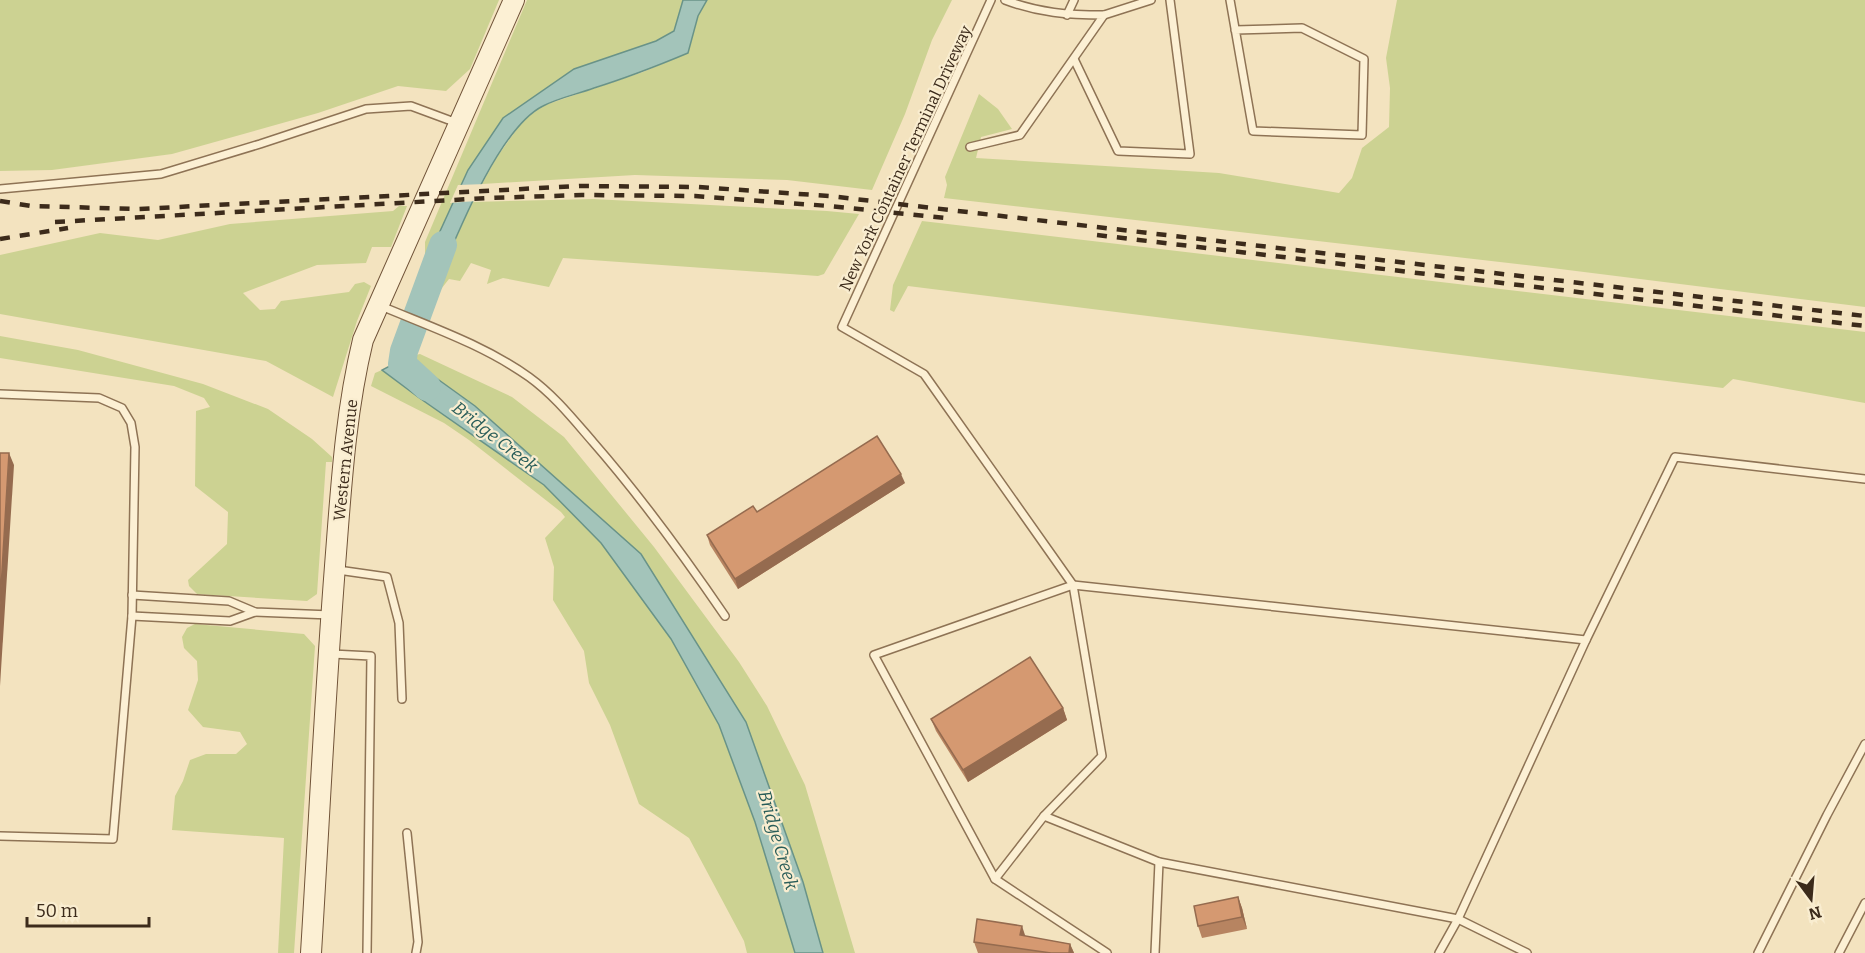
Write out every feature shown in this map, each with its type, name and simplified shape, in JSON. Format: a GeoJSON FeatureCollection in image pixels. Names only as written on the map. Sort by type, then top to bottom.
{"type":"FeatureCollection","features":[{"type":"Feature","properties":{"kind":"street","name":"Western Avenue"},"geometry":{"type":"LineString","coordinates":[[311,953],[331,615],[354,376],[363,340],[514,0]]}},
{"type":"Feature","properties":{"kind":"lane","name":"New York Container Terminal Driveway"},"geometry":{"type":"LineString","coordinates":[[991,0],[842,327],[924,374],[1072,585]]}},
{"type":"Feature","properties":{"kind":"lane"},"geometry":{"type":"LineString","coordinates":[[1005,0],[1028,8],[1066,15],[1104,15],[1151,0]]}},
{"type":"Feature","properties":{"kind":"lane"},"geometry":{"type":"LineString","coordinates":[[1066,15],[1074,0]]}},
{"type":"Feature","properties":{"kind":"lane"},"geometry":{"type":"LineString","coordinates":[[1074,59],[1118,151],[1190,154],[1170,0]]}},
{"type":"Feature","properties":{"kind":"lane"},"geometry":{"type":"LineString","coordinates":[[1230,0],[1235,30],[1253,131],[1362,135],[1364,59],[1302,28],[1235,30]]}},
{"type":"Feature","properties":{"kind":"lane"},"geometry":{"type":"LineString","coordinates":[[970,147],[1020,135],[1104,15]]}},
{"type":"Feature","properties":{"kind":"lane"},"geometry":{"type":"LineString","coordinates":[[0,189],[160,174],[366,109],[411,106],[459,124]]}},
{"type":"Feature","properties":{"kind":"lane"},"geometry":{"type":"LineString","coordinates":[[378,305],[505,361],[530,378],[562,406],[649,511],[725,616]]}},
{"type":"Feature","properties":{"kind":"lane"},"geometry":{"type":"LineString","coordinates":[[0,394],[99,398],[122,408],[131,423],[135,447],[132,616],[113,838],[0,836]]}},
{"type":"Feature","properties":{"kind":"lane"},"geometry":{"type":"LineString","coordinates":[[1439,953],[1458,919],[1586,640],[1675,457],[1865,479]]}},
{"type":"Feature","properties":{"kind":"lane"},"geometry":{"type":"LineString","coordinates":[[335,570],[387,577],[399,623],[402,699]]}},
{"type":"Feature","properties":{"kind":"lane"},"geometry":{"type":"LineString","coordinates":[[1107,953],[995,879],[873,654],[1072,585],[1586,640]]}},
{"type":"Feature","properties":{"kind":"lane"},"geometry":{"type":"LineString","coordinates":[[995,879],[1044,816],[1102,756],[1072,585]]}},
{"type":"Feature","properties":{"kind":"lane"},"geometry":{"type":"LineString","coordinates":[[132,595],[229,601],[255,612],[331,615]]}},
{"type":"Feature","properties":{"kind":"lane"},"geometry":{"type":"LineString","coordinates":[[132,616],[230,621],[255,612]]}},
{"type":"Feature","properties":{"kind":"lane"},"geometry":{"type":"LineString","coordinates":[[329,654],[371,656],[367,953]]}},
{"type":"Feature","properties":{"kind":"lane"},"geometry":{"type":"LineString","coordinates":[[1758,953],[1865,744]]}},
{"type":"Feature","properties":{"kind":"lane"},"geometry":{"type":"LineString","coordinates":[[1044,816],[1159,862],[1458,919],[1527,953]]}},
{"type":"Feature","properties":{"kind":"lane"},"geometry":{"type":"LineString","coordinates":[[407,833],[418,942],[416,953]]}},
{"type":"Feature","properties":{"kind":"lane"},"geometry":{"type":"LineString","coordinates":[[1155,953],[1159,862]]}},
{"type":"Feature","properties":{"kind":"lane"},"geometry":{"type":"LineString","coordinates":[[1839,953],[1865,903]]}},
{"type":"Feature","properties":{"kind":"green space"},"geometry":{"type":"Polygon","coordinates":[[[0,0],[499,0],[470,69],[446,91],[398,86],[318,113],[172,154],[52,170],[0,171],[0,0]]]}},
{"type":"Feature","properties":{"kind":"green space"},"geometry":{"type":"Polygon","coordinates":[[[527,0],[683,0],[674,31],[656,41],[574,69],[468,170],[425,264],[425,242],[527,0]]]}},
{"type":"Feature","properties":{"kind":"green space"},"geometry":{"type":"Polygon","coordinates":[[[707,0],[952,0],[932,40],[905,114],[872,190],[787,180],[635,175],[482,184],[497,157],[522,122],[542,106],[643,72],[688,53],[698,16],[707,0]]]}},
{"type":"Feature","properties":{"kind":"green space"},"geometry":{"type":"Polygon","coordinates":[[[1397,0],[1865,0],[1865,307],[1552,268],[944,198],[947,185],[945,177],[979,94],[998,109],[1012,129],[981,137],[976,158],[1219,173],[1339,193],[1352,178],[1362,148],[1389,127],[1390,88],[1386,58],[1397,0]]]}},
{"type":"Feature","properties":{"kind":"green space"},"geometry":{"type":"Polygon","coordinates":[[[593,199],[859,214],[824,274],[818,276],[563,258],[549,287],[503,278],[487,284],[491,270],[471,263],[460,281],[449,279],[434,298],[433,292],[472,202],[593,199]]]}},
{"type":"Feature","properties":{"kind":"green space"},"geometry":{"type":"Polygon","coordinates":[[[399,206],[407,206],[391,247],[372,247],[366,263],[317,265],[243,293],[260,310],[275,309],[281,301],[349,292],[355,284],[364,282],[371,286],[357,321],[333,397],[266,361],[0,314],[0,255],[100,233],[158,240],[230,224],[393,211],[399,206]]]}},
{"type":"Feature","properties":{"kind":"green space"},"geometry":{"type":"Polygon","coordinates":[[[922,221],[1865,332],[1865,403],[1733,379],[1723,388],[908,286],[894,312],[890,310],[893,285],[922,221]]]}},
{"type":"Feature","properties":{"kind":"green space"},"geometry":{"type":"Polygon","coordinates":[[[0,336],[78,350],[203,384],[268,409],[312,439],[332,457],[332,462],[326,462],[317,594],[307,601],[197,594],[189,586],[188,580],[227,544],[228,512],[195,486],[196,411],[210,407],[204,398],[174,386],[0,358],[0,336]]]}},
{"type":"Feature","properties":{"kind":"green space"},"geometry":{"type":"Polygon","coordinates":[[[420,354],[512,397],[564,437],[654,547],[739,662],[767,706],[805,785],[855,953],[823,953],[803,882],[641,554],[475,406],[407,357],[420,354]]]}},
{"type":"Feature","properties":{"kind":"green space"},"geometry":{"type":"Polygon","coordinates":[[[382,370],[544,485],[601,543],[671,639],[719,725],[755,822],[795,953],[747,953],[744,941],[689,838],[639,804],[610,725],[589,683],[584,651],[553,600],[554,567],[545,538],[565,517],[469,440],[444,423],[371,386],[375,373],[382,370]]]}},
{"type":"Feature","properties":{"kind":"green space"},"geometry":{"type":"Polygon","coordinates":[[[195,624],[304,634],[315,646],[294,953],[278,953],[284,838],[172,830],[175,796],[190,760],[206,754],[236,754],[247,744],[240,732],[203,727],[188,710],[198,680],[197,661],[184,648],[182,637],[187,628],[195,624]]]}},
{"type":"Feature","properties":{"kind":"water"},"geometry":{"type":"Polygon","coordinates":[[[683,0],[707,0],[698,16],[688,53],[543,106],[526,119],[509,138],[478,190],[433,292],[425,264],[468,170],[503,118],[574,69],[656,41],[674,31],[683,0]]]}},
{"type":"Feature","properties":{"kind":"water"},"geometry":{"type":"Polygon","coordinates":[[[407,357],[475,406],[641,554],[746,722],[803,882],[823,953],[795,953],[755,822],[719,725],[671,639],[601,543],[544,485],[382,370],[407,357]]]}},
{"type":"Feature","properties":{"kind":"pier"},"geometry":{"type":"Polygon","coordinates":[[[486,184],[476,201],[450,203],[458,185],[486,184]]]}},
{"type":"Feature","properties":{"kind":"building"},"geometry":{"type":"Polygon","coordinates":[[[877,436],[901,474],[735,579],[707,535],[753,506],[757,512],[877,436]]]}},
{"type":"Feature","properties":{"kind":"building"},"geometry":{"type":"Polygon","coordinates":[[[0,453],[9,453],[0,605],[0,453]]]}},
{"type":"Feature","properties":{"kind":"building"},"geometry":{"type":"Polygon","coordinates":[[[1030,657],[1063,708],[963,770],[931,719],[1030,657]]]}},
{"type":"Feature","properties":{"kind":"building"},"geometry":{"type":"Polygon","coordinates":[[[1238,897],[1242,917],[1198,926],[1194,906],[1238,897]]]}},
{"type":"Feature","properties":{"kind":"building"},"geometry":{"type":"Polygon","coordinates":[[[977,919],[1022,926],[1020,935],[1070,944],[1069,953],[1051,953],[974,942],[977,919]]]}},
{"type":"Feature","properties":{"kind":"waterway","name":"Bridge Creek"},"geometry":{"type":"LineString","coordinates":[[427,387],[402,364],[404,351],[443,245]]}},
{"type":"Feature","properties":{"kind":"railway"},"geometry":{"type":"LineString","coordinates":[[0,201],[31,206],[139,209],[579,186],[698,187],[829,196],[1865,316]]}},
{"type":"Feature","properties":{"kind":"railway"},"geometry":{"type":"LineString","coordinates":[[55,222],[582,195],[695,196],[945,218]]}},
{"type":"Feature","properties":{"kind":"railway"},"geometry":{"type":"LineString","coordinates":[[0,239],[68,228]]}},
{"type":"Feature","properties":{"kind":"railway"},"geometry":{"type":"LineString","coordinates":[[1097,235],[1865,326]]}}]}
